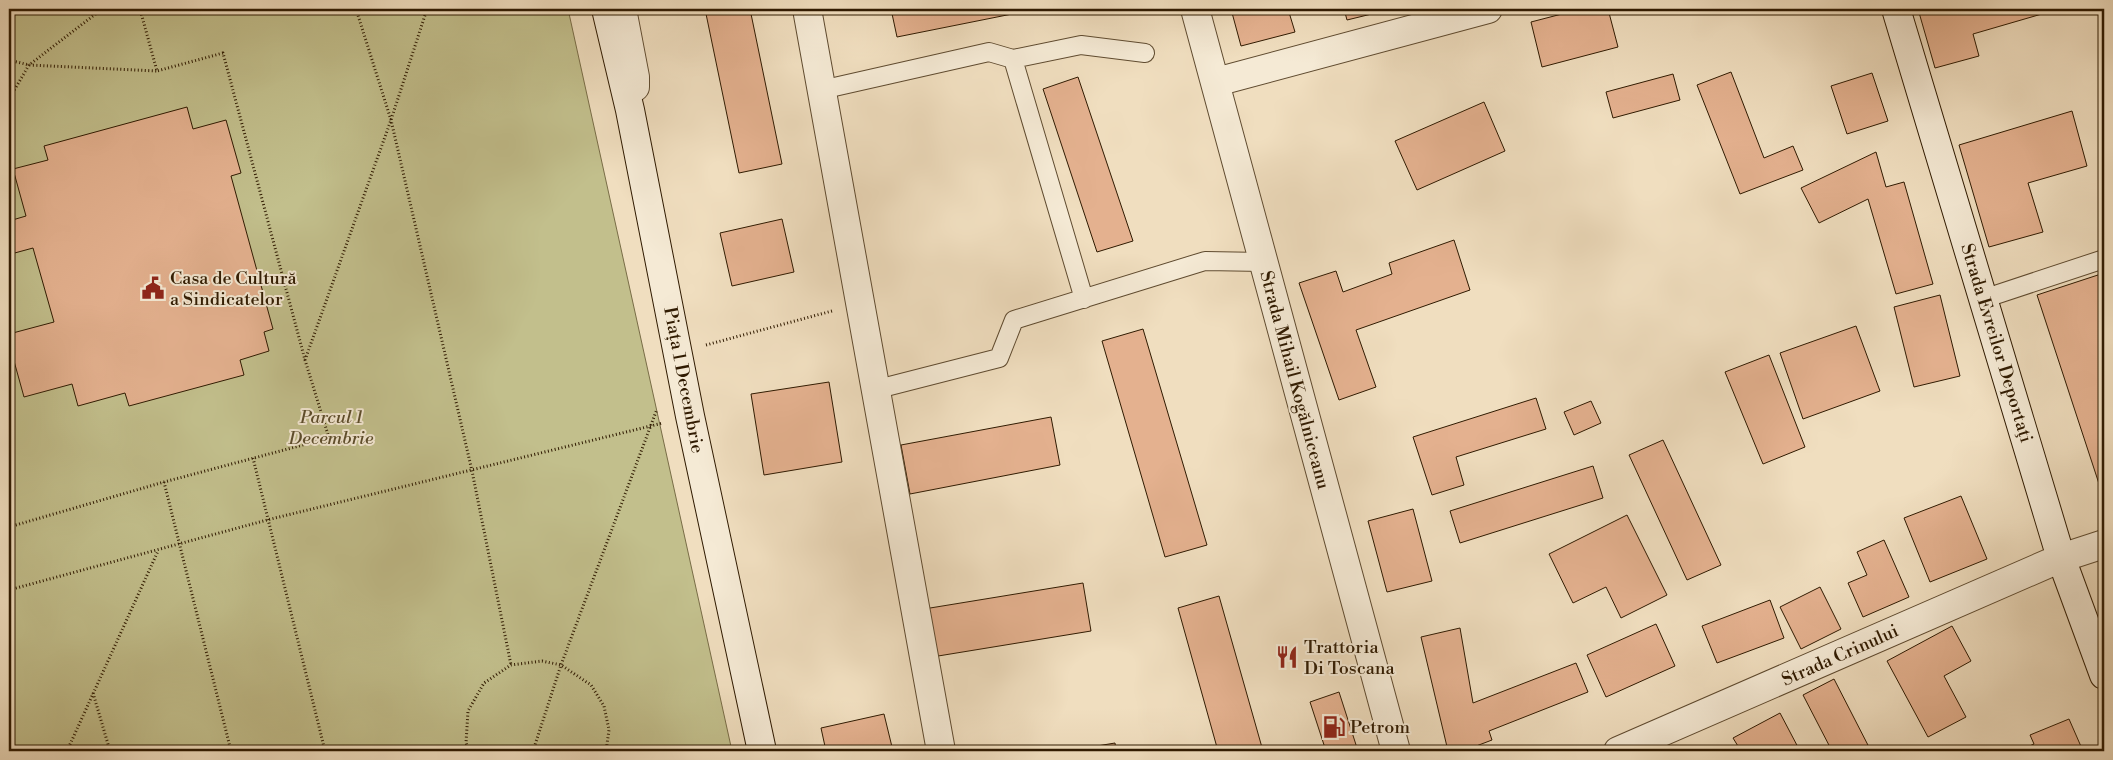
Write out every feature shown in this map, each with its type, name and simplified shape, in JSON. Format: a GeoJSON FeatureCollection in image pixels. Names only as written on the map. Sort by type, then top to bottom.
{"type":"FeatureCollection","features":[{"type":"Feature","properties":{"kind":"street","name":"Piața 1 Decembrie"},"geometry":{"type":"LineString","coordinates":[[606,9],[630,110],[690,416],[762,751]]}},
{"type":"Feature","properties":{"kind":"street"},"geometry":{"type":"LineString","coordinates":[[622,9],[635,77],[635,99],[630,110]]}},
{"type":"Feature","properties":{"kind":"street"},"geometry":{"type":"LineString","coordinates":[[807,9],[874,390],[941,751]]}},
{"type":"Feature","properties":{"kind":"street","name":"Strada Mihail Kogălniceanu"},"geometry":{"type":"LineString","coordinates":[[1195,9],[1396,751]]}},
{"type":"Feature","properties":{"kind":"street"},"geometry":{"type":"LineString","coordinates":[[1216,82],[1488,9]]}},
{"type":"Feature","properties":{"kind":"street","name":"Strada Evreilor Deportaţi"},"geometry":{"type":"LineString","coordinates":[[1896,9],[2061,558],[2104,675]]}},
{"type":"Feature","properties":{"kind":"street","name":"Strada Crinului"},"geometry":{"type":"LineString","coordinates":[[1618,751],[2061,558],[2104,544]]}},
{"type":"Feature","properties":{"kind":"lane"},"geometry":{"type":"LineString","coordinates":[[821,90],[989,52],[1013,59],[1081,45],[1145,53]]}},
{"type":"Feature","properties":{"kind":"lane"},"geometry":{"type":"LineString","coordinates":[[1013,59],[1084,298]]}},
{"type":"Feature","properties":{"kind":"lane"},"geometry":{"type":"LineString","coordinates":[[1984,299],[2104,259]]}},
{"type":"Feature","properties":{"kind":"lane"},"geometry":{"type":"LineString","coordinates":[[874,390],[999,358],[1014,320],[1205,261],[1264,262]]}},
{"type":"Feature","properties":{"kind":"path"},"geometry":{"type":"LineString","coordinates":[[9,100],[29,65],[102,9]]}},
{"type":"Feature","properties":{"kind":"path"},"geometry":{"type":"LineString","coordinates":[[140,9],[157,71]]}},
{"type":"Feature","properties":{"kind":"path"},"geometry":{"type":"LineString","coordinates":[[356,9],[391,120],[472,471],[511,665]]}},
{"type":"Feature","properties":{"kind":"path"},"geometry":{"type":"LineString","coordinates":[[305,360],[391,120],[428,9]]}},
{"type":"Feature","properties":{"kind":"path"},"geometry":{"type":"LineString","coordinates":[[9,60],[29,65],[157,71],[223,53],[305,360],[329,438],[164,482],[9,527]]}},
{"type":"Feature","properties":{"kind":"path"},"geometry":{"type":"LineString","coordinates":[[678,352],[859,304]]}},
{"type":"Feature","properties":{"kind":"path"},"geometry":{"type":"LineString","coordinates":[[533,751],[561,665],[658,407]]}},
{"type":"Feature","properties":{"kind":"path"},"geometry":{"type":"LineString","coordinates":[[9,590],[267,520],[690,416]]}},
{"type":"Feature","properties":{"kind":"path"},"geometry":{"type":"LineString","coordinates":[[253,458],[325,751]]}},
{"type":"Feature","properties":{"kind":"path"},"geometry":{"type":"LineString","coordinates":[[164,482],[231,751]]}},
{"type":"Feature","properties":{"kind":"path"},"geometry":{"type":"LineString","coordinates":[[67,751],[158,550]]}},
{"type":"Feature","properties":{"kind":"path"},"geometry":{"type":"LineString","coordinates":[[469,751],[466,743],[468,711],[484,683],[511,665],[542,660],[561,665],[591,686],[604,706],[609,730],[606,751]]}},
{"type":"Feature","properties":{"kind":"path"},"geometry":{"type":"LineString","coordinates":[[93,692],[110,751]]}},
{"type":"Feature","properties":{"kind":"green space","name":"Parcul 1 Decembrie"},"geometry":{"type":"Polygon","coordinates":[[[9,9],[568,9],[732,751],[9,751],[9,9]]]}},
{"type":"Feature","properties":{"kind":"building"},"geometry":{"type":"Polygon","coordinates":[[[705,9],[750,9],[782,164],[739,173],[705,9]]]}},
{"type":"Feature","properties":{"kind":"building"},"geometry":{"type":"Polygon","coordinates":[[[891,9],[1037,9],[897,37],[891,9]]]}},
{"type":"Feature","properties":{"kind":"building"},"geometry":{"type":"Polygon","coordinates":[[[1231,9],[1288,9],[1295,32],[1241,46],[1231,9]]]}},
{"type":"Feature","properties":{"kind":"building"},"geometry":{"type":"Polygon","coordinates":[[[1344,9],[1392,9],[1347,20],[1344,9]]]}},
{"type":"Feature","properties":{"kind":"building"},"geometry":{"type":"Polygon","coordinates":[[[1581,9],[1608,9],[1618,47],[1542,67],[1531,22],[1581,9]]]}},
{"type":"Feature","properties":{"kind":"building"},"geometry":{"type":"Polygon","coordinates":[[[1918,9],[2059,9],[1973,34],[1979,56],[1935,68],[1918,9]]]}},
{"type":"Feature","properties":{"kind":"building"},"geometry":{"type":"Polygon","coordinates":[[[1731,72],[1764,158],[1793,146],[1803,170],[1740,194],[1697,85],[1731,72]]]}},
{"type":"Feature","properties":{"kind":"building"},"geometry":{"type":"Polygon","coordinates":[[[1872,73],[1888,121],[1847,134],[1831,86],[1872,73]]]}},
{"type":"Feature","properties":{"kind":"building"},"geometry":{"type":"Polygon","coordinates":[[[1673,74],[1680,100],[1613,118],[1606,92],[1673,74]]]}},
{"type":"Feature","properties":{"kind":"building"},"geometry":{"type":"Polygon","coordinates":[[[1078,77],[1133,241],[1097,252],[1043,89],[1078,77]]]}},
{"type":"Feature","properties":{"kind":"building"},"geometry":{"type":"Polygon","coordinates":[[[1484,102],[1505,151],[1417,190],[1395,141],[1484,102]]]}},
{"type":"Feature","properties":{"kind":"building","name":"Casa de Cultură a Sindicatelor"},"geometry":{"type":"Polygon","coordinates":[[[187,107],[193,129],[226,120],[241,173],[231,176],[273,329],[264,332],[269,351],[240,360],[244,375],[129,406],[125,393],[78,406],[72,384],[24,397],[9,343],[9,334],[54,322],[33,248],[11,254],[9,221],[26,216],[13,169],[48,160],[44,146],[187,107]]]}},
{"type":"Feature","properties":{"kind":"building"},"geometry":{"type":"Polygon","coordinates":[[[2072,111],[2087,166],[2028,183],[2043,232],[1989,247],[1959,145],[2072,111]]]}},
{"type":"Feature","properties":{"kind":"building"},"geometry":{"type":"Polygon","coordinates":[[[1876,152],[1886,187],[1904,182],[1933,284],[1896,294],[1868,199],[1819,223],[1801,188],[1876,152]]]}},
{"type":"Feature","properties":{"kind":"building"},"geometry":{"type":"Polygon","coordinates":[[[782,219],[794,272],[732,286],[720,233],[782,219]]]}},
{"type":"Feature","properties":{"kind":"building"},"geometry":{"type":"Polygon","coordinates":[[[1454,240],[1470,290],[1356,330],[1376,387],[1339,400],[1299,283],[1336,271],[1343,292],[1392,274],[1389,263],[1454,240]]]}},
{"type":"Feature","properties":{"kind":"building"},"geometry":{"type":"Polygon","coordinates":[[[2104,273],[2104,499],[2037,295],[2104,273]]]}},
{"type":"Feature","properties":{"kind":"building"},"geometry":{"type":"Polygon","coordinates":[[[1940,295],[1960,376],[1914,387],[1894,307],[1940,295]]]}},
{"type":"Feature","properties":{"kind":"building"},"geometry":{"type":"Polygon","coordinates":[[[1856,326],[1880,391],[1803,419],[1780,353],[1856,326]]]}},
{"type":"Feature","properties":{"kind":"building"},"geometry":{"type":"Polygon","coordinates":[[[1143,329],[1207,545],[1165,557],[1102,341],[1143,329]]]}},
{"type":"Feature","properties":{"kind":"building"},"geometry":{"type":"Polygon","coordinates":[[[1769,355],[1805,447],[1763,464],[1725,372],[1769,355]]]}},
{"type":"Feature","properties":{"kind":"building"},"geometry":{"type":"Polygon","coordinates":[[[829,382],[842,462],[764,475],[751,394],[829,382]]]}},
{"type":"Feature","properties":{"kind":"building"},"geometry":{"type":"Polygon","coordinates":[[[1536,398],[1546,429],[1456,457],[1464,485],[1432,495],[1413,437],[1536,398]]]}},
{"type":"Feature","properties":{"kind":"building"},"geometry":{"type":"Polygon","coordinates":[[[1591,401],[1601,423],[1574,435],[1564,412],[1591,401]]]}},
{"type":"Feature","properties":{"kind":"building"},"geometry":{"type":"Polygon","coordinates":[[[1051,417],[1060,465],[910,494],[901,445],[1051,417]]]}},
{"type":"Feature","properties":{"kind":"building"},"geometry":{"type":"Polygon","coordinates":[[[1663,440],[1721,565],[1687,580],[1629,455],[1663,440]]]}},
{"type":"Feature","properties":{"kind":"building"},"geometry":{"type":"Polygon","coordinates":[[[1593,466],[1603,498],[1460,543],[1450,511],[1593,466]]]}},
{"type":"Feature","properties":{"kind":"building"},"geometry":{"type":"Polygon","coordinates":[[[1961,496],[1987,559],[1930,582],[1904,518],[1961,496]]]}},
{"type":"Feature","properties":{"kind":"building"},"geometry":{"type":"Polygon","coordinates":[[[1413,509],[1432,581],[1387,592],[1368,521],[1413,509]]]}},
{"type":"Feature","properties":{"kind":"building"},"geometry":{"type":"Polygon","coordinates":[[[1627,515],[1667,595],[1621,618],[1606,587],[1573,603],[1549,554],[1627,515]]]}},
{"type":"Feature","properties":{"kind":"building"},"geometry":{"type":"Polygon","coordinates":[[[1884,540],[1909,597],[1863,617],[1848,583],[1867,575],[1857,552],[1884,540]]]}},
{"type":"Feature","properties":{"kind":"building"},"geometry":{"type":"Polygon","coordinates":[[[1083,583],[1091,631],[932,657],[924,609],[1083,583]]]}},
{"type":"Feature","properties":{"kind":"building"},"geometry":{"type":"Polygon","coordinates":[[[1820,587],[1841,629],[1801,649],[1780,607],[1820,587]]]}},
{"type":"Feature","properties":{"kind":"building"},"geometry":{"type":"Polygon","coordinates":[[[1219,596],[1263,751],[1218,751],[1178,608],[1219,596]]]}},
{"type":"Feature","properties":{"kind":"building"},"geometry":{"type":"Polygon","coordinates":[[[1770,600],[1784,638],[1717,663],[1702,626],[1770,600]]]}},
{"type":"Feature","properties":{"kind":"building"},"geometry":{"type":"Polygon","coordinates":[[[1656,624],[1675,666],[1606,697],[1587,655],[1656,624]]]}},
{"type":"Feature","properties":{"kind":"building"},"geometry":{"type":"Polygon","coordinates":[[[1952,626],[1971,661],[1944,676],[1966,717],[1928,737],[1887,661],[1952,626]]]}},
{"type":"Feature","properties":{"kind":"building"},"geometry":{"type":"Polygon","coordinates":[[[1460,628],[1473,703],[1576,663],[1588,692],[1489,731],[1492,740],[1463,751],[1448,751],[1421,637],[1460,628]]]}},
{"type":"Feature","properties":{"kind":"building"},"geometry":{"type":"Polygon","coordinates":[[[1834,679],[1871,751],[1832,751],[1803,695],[1834,679]]]}},
{"type":"Feature","properties":{"kind":"building","name":"Petrom"},"geometry":{"type":"Polygon","coordinates":[[[1339,692],[1358,751],[1326,751],[1310,702],[1339,692]]]}},
{"type":"Feature","properties":{"kind":"building"},"geometry":{"type":"Polygon","coordinates":[[[1780,713],[1800,751],[1741,751],[1733,738],[1780,713]]]}},
{"type":"Feature","properties":{"kind":"building"},"geometry":{"type":"Polygon","coordinates":[[[884,714],[893,751],[826,751],[821,728],[884,714]]]}},
{"type":"Feature","properties":{"kind":"building"},"geometry":{"type":"Polygon","coordinates":[[[2069,719],[2083,751],[2018,751],[2034,744],[2030,735],[2069,719]]]}},
{"type":"Feature","properties":{"kind":"building"},"geometry":{"type":"Polygon","coordinates":[[[1115,743],[1116,751],[1067,751],[1115,743]]]}},
{"type":"Feature","properties":{"kind":"place","name":"Casa de Cultură a Sindicatelor"},"geometry":{"type":"Point","coordinates":[153,288]}},
{"type":"Feature","properties":{"kind":"place","name":"Trattoria Di Toscana"},"geometry":{"type":"Point","coordinates":[1287,657]}},
{"type":"Feature","properties":{"kind":"place","name":"Petrom"},"geometry":{"type":"Point","coordinates":[1334,727]}}]}
